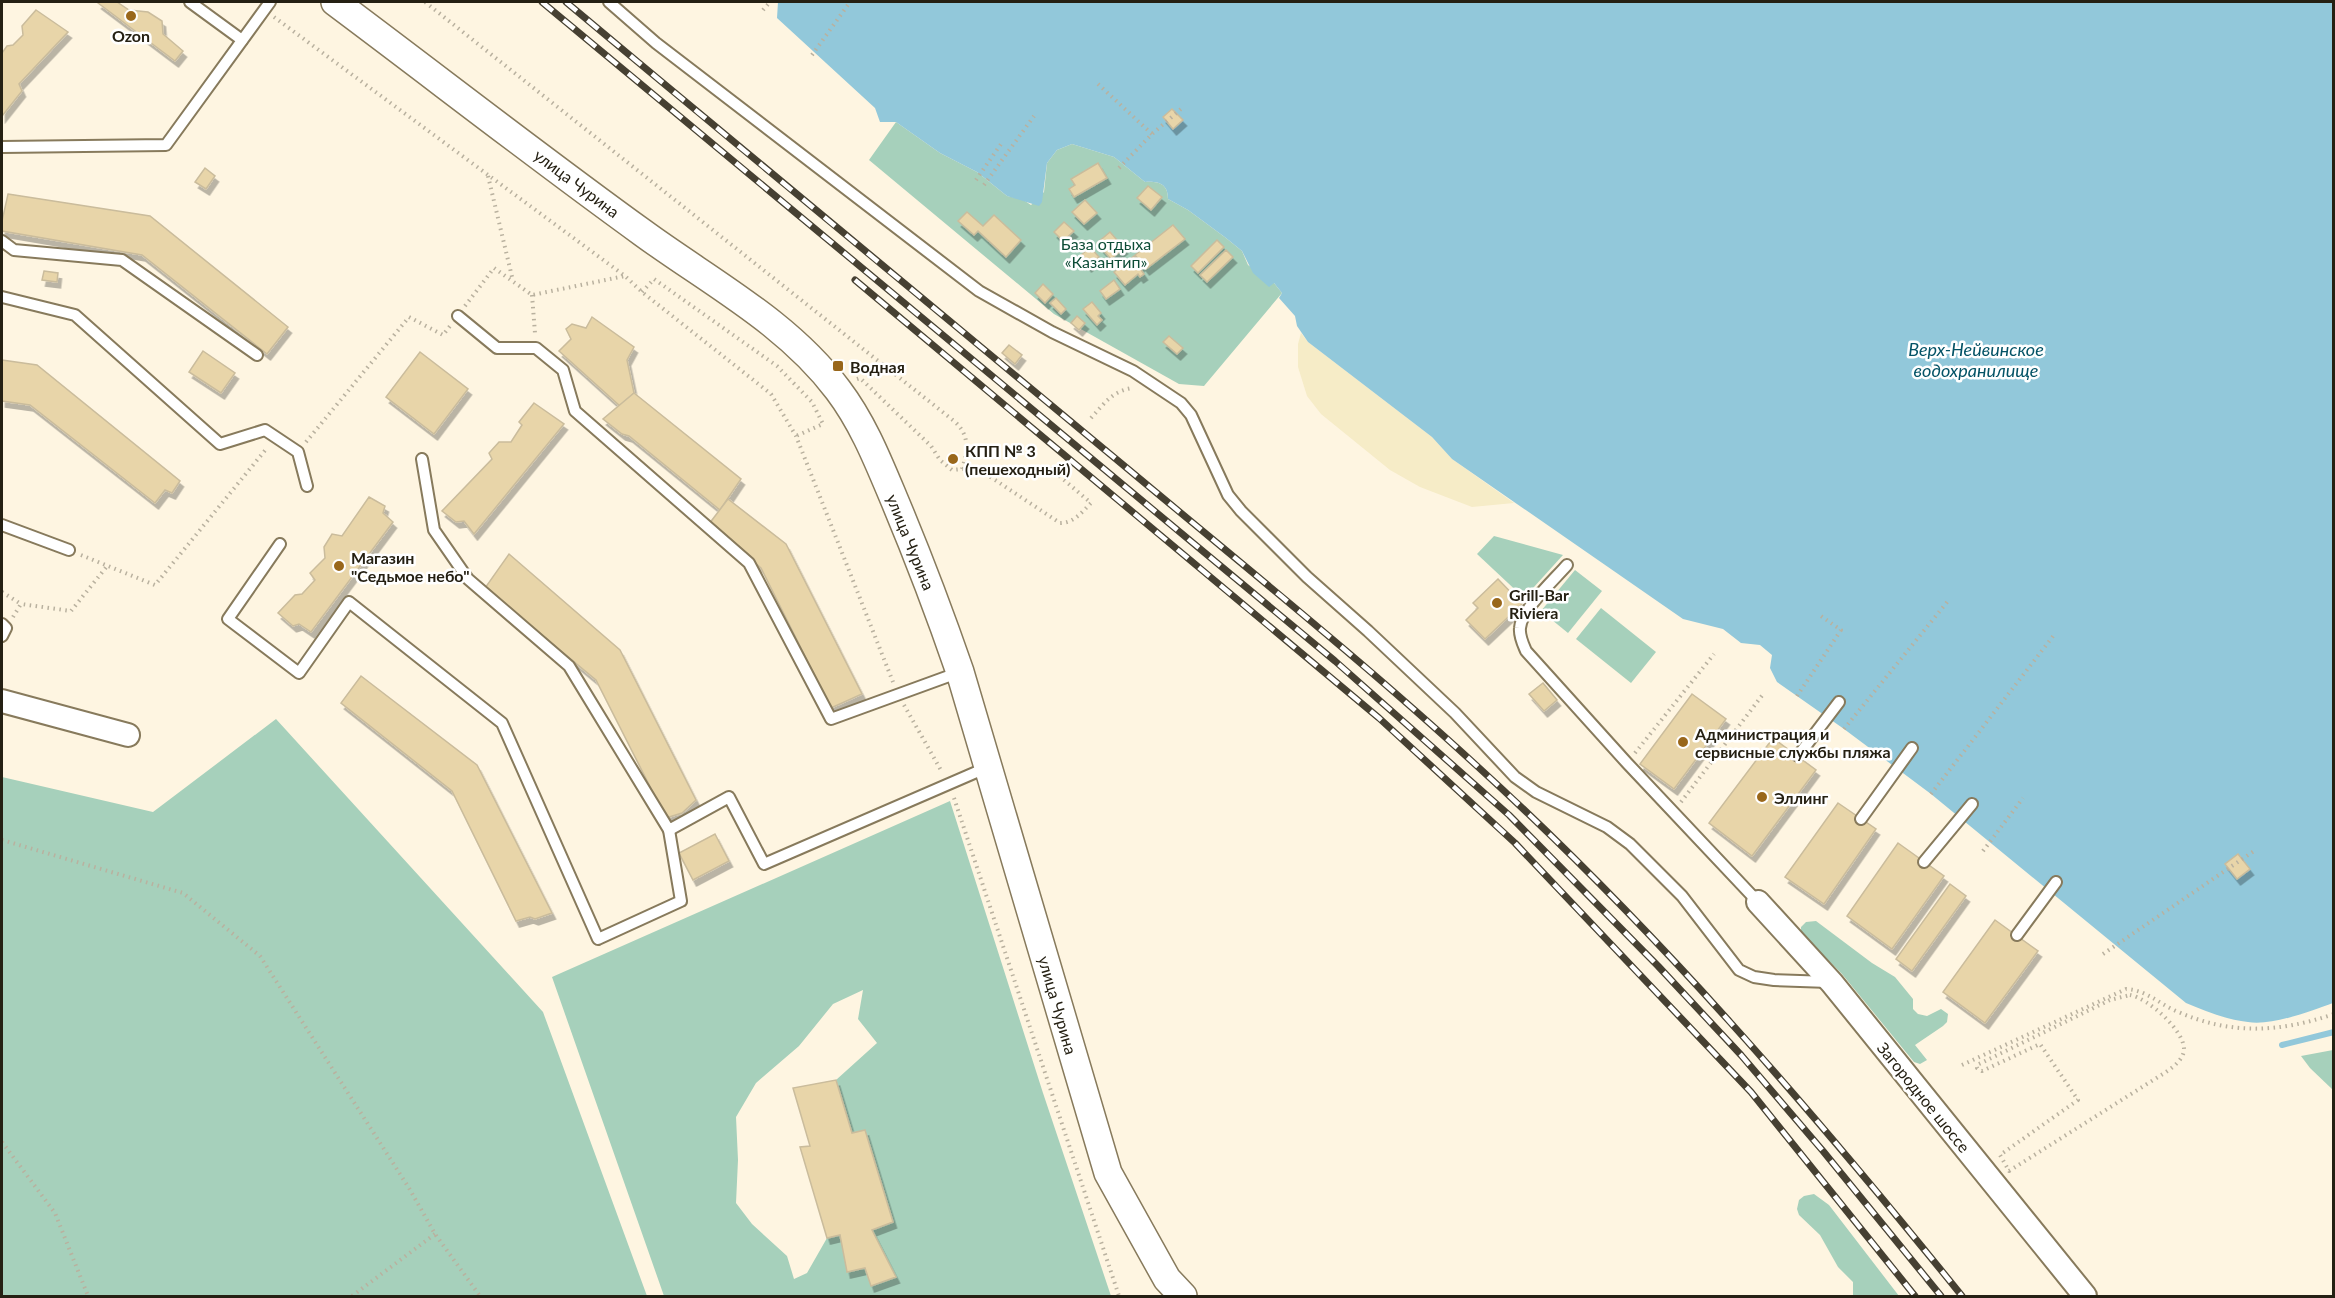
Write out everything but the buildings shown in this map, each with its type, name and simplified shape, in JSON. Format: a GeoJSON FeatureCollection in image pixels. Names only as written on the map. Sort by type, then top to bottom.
{"type":"FeatureCollection","features":[{"type":"Feature","properties":{"kind":"street","name":"улица Чурина"},"geometry":{"type":"LineString","coordinates":[[335,2],[644,234],[742,300],[795,342],[838,390],[862,427],[872,448],[942,618],[1108,1173],[1167,1279],[1183,1296]]}},
{"type":"Feature","properties":{"kind":"street"},"geometry":{"type":"LineString","coordinates":[[2,701],[128,735]]}},
{"type":"Feature","properties":{"kind":"street","name":"Загородное шоссе"},"geometry":{"type":"LineString","coordinates":[[1758,902],[1832,982],[2085,1296]]}},
{"type":"Feature","properties":{"kind":"lane"},"geometry":{"type":"LineString","coordinates":[[190,2],[242,40]]}},
{"type":"Feature","properties":{"kind":"lane"},"geometry":{"type":"LineString","coordinates":[[609,2],[656,43],[980,291],[1052,332],[1133,371],[1181,403],[1191,415],[1228,495],[1259,532],[1455,712],[1515,777],[1536,792],[1607,827],[1630,844],[1682,896],[1739,970],[1754,977],[1774,980],[1832,982]]}},
{"type":"Feature","properties":{"kind":"lane"},"geometry":{"type":"LineString","coordinates":[[2,147],[166,145],[267,5]]}},
{"type":"Feature","properties":{"kind":"lane"},"geometry":{"type":"LineString","coordinates":[[2,240],[15,250],[122,260],[257,355]]}},
{"type":"Feature","properties":{"kind":"lane"},"geometry":{"type":"LineString","coordinates":[[2,297],[75,315],[220,444],[265,430],[298,452],[307,486]]}},
{"type":"Feature","properties":{"kind":"lane"},"geometry":{"type":"LineString","coordinates":[[458,316],[497,348],[536,348],[563,370],[575,411],[749,563],[831,718],[960,672]]}},
{"type":"Feature","properties":{"kind":"lane"},"geometry":{"type":"LineString","coordinates":[[280,544],[228,619],[299,673],[349,602],[502,723],[598,939],[681,901],[669,830],[569,666],[468,579],[434,530],[422,459]]}},
{"type":"Feature","properties":{"kind":"lane"},"geometry":{"type":"LineString","coordinates":[[2,525],[69,550]]}},
{"type":"Feature","properties":{"kind":"lane"},"geometry":{"type":"LineString","coordinates":[[1567,565],[1522,621],[1521,639],[1526,651],[1627,763],[1758,902]]}},
{"type":"Feature","properties":{"kind":"lane"},"geometry":{"type":"LineString","coordinates":[[1797,756],[1839,702]]}},
{"type":"Feature","properties":{"kind":"lane"},"geometry":{"type":"LineString","coordinates":[[1861,819],[1912,748]]}},
{"type":"Feature","properties":{"kind":"lane"},"geometry":{"type":"LineString","coordinates":[[669,830],[729,797],[764,864],[988,767]]}},
{"type":"Feature","properties":{"kind":"lane"},"geometry":{"type":"LineString","coordinates":[[1924,862],[1972,804]]}},
{"type":"Feature","properties":{"kind":"lane"},"geometry":{"type":"LineString","coordinates":[[2017,935],[2056,882]]}},
{"type":"Feature","properties":{"kind":"path"},"geometry":{"type":"LineString","coordinates":[[425,2],[954,421],[960,427],[967,443],[967,453],[962,469]]}},
{"type":"Feature","properties":{"kind":"path"},"geometry":{"type":"LineString","coordinates":[[763,10],[770,2]]}},
{"type":"Feature","properties":{"kind":"path"},"geometry":{"type":"LineString","coordinates":[[813,55],[850,2]]}},
{"type":"Feature","properties":{"kind":"path"},"geometry":{"type":"LineString","coordinates":[[267,5],[488,175],[625,276],[771,394],[796,436],[897,693],[949,783],[1119,1296]]}},
{"type":"Feature","properties":{"kind":"path"},"geometry":{"type":"LineString","coordinates":[[1098,84],[1152,134]]}},
{"type":"Feature","properties":{"kind":"path"},"geometry":{"type":"LineString","coordinates":[[1119,168],[1152,134],[1181,109]]}},
{"type":"Feature","properties":{"kind":"path"},"geometry":{"type":"LineString","coordinates":[[984,185],[1034,116]]}},
{"type":"Feature","properties":{"kind":"path"},"geometry":{"type":"LineString","coordinates":[[976,180],[1001,144]]}},
{"type":"Feature","properties":{"kind":"path"},"geometry":{"type":"LineString","coordinates":[[488,175],[513,281]]}},
{"type":"Feature","properties":{"kind":"path"},"geometry":{"type":"LineString","coordinates":[[472,297],[494,268],[532,295],[625,276]]}},
{"type":"Feature","properties":{"kind":"path"},"geometry":{"type":"LineString","coordinates":[[642,292],[654,279],[777,366],[812,402],[824,424],[796,436]]}},
{"type":"Feature","properties":{"kind":"path"},"geometry":{"type":"LineString","coordinates":[[532,295],[536,348]]}},
{"type":"Feature","properties":{"kind":"path"},"geometry":{"type":"LineString","coordinates":[[298,452],[409,317],[443,335]]}},
{"type":"Feature","properties":{"kind":"path"},"geometry":{"type":"LineString","coordinates":[[812,402],[860,378],[931,446],[945,465],[952,470],[972,468],[986,474],[1060,523],[1067,523],[1076,518],[1091,503],[1050,468]]}},
{"type":"Feature","properties":{"kind":"path"},"geometry":{"type":"LineString","coordinates":[[1091,418],[1113,393],[1149,381]]}},
{"type":"Feature","properties":{"kind":"path"},"geometry":{"type":"LineString","coordinates":[[69,550],[155,585],[276,438]]}},
{"type":"Feature","properties":{"kind":"path"},"geometry":{"type":"LineString","coordinates":[[2,592],[21,604],[71,611],[108,565]]}},
{"type":"Feature","properties":{"kind":"path"},"geometry":{"type":"LineString","coordinates":[[1844,729],[1947,600]]}},
{"type":"Feature","properties":{"kind":"path"},"geometry":{"type":"LineString","coordinates":[[3,629],[21,604]]}},
{"type":"Feature","properties":{"kind":"path"},"geometry":{"type":"LineString","coordinates":[[1797,696],[1841,630],[1818,614]]}},
{"type":"Feature","properties":{"kind":"path"},"geometry":{"type":"LineString","coordinates":[[1931,794],[2054,634]]}},
{"type":"Feature","properties":{"kind":"path"},"geometry":{"type":"LineString","coordinates":[[1627,763],[1714,654]]}},
{"type":"Feature","properties":{"kind":"path"},"geometry":{"type":"LineString","coordinates":[[1673,812],[1764,693]]}},
{"type":"Feature","properties":{"kind":"path"},"geometry":{"type":"LineString","coordinates":[[1983,851],[2023,798]]}},
{"type":"Feature","properties":{"kind":"path"},"geometry":{"type":"LineString","coordinates":[[2,840],[183,893],[260,956],[409,1188],[435,1234],[480,1296]]}},
{"type":"Feature","properties":{"kind":"path"},"geometry":{"type":"LineString","coordinates":[[2103,954],[2254,851]]}},
{"type":"Feature","properties":{"kind":"path"},"geometry":{"type":"LineString","coordinates":[[1962,1065],[2126,989],[2141,991],[2189,1016],[2208,1022],[2253,1030],[2300,1025],[2334,1014]]}},
{"type":"Feature","properties":{"kind":"path"},"geometry":{"type":"LineString","coordinates":[[2130,995],[2138,996],[2162,1014],[2181,1038],[2184,1049],[2182,1057],[2166,1072],[2009,1171],[2001,1159],[2000,1155],[2003,1152],[2078,1100],[2040,1044],[1982,1071],[1977,1068],[1980,1063],[2110,1000],[2130,995]]}},
{"type":"Feature","properties":{"kind":"path"},"geometry":{"type":"LineString","coordinates":[[2,1142],[55,1213],[88,1296]]}},
{"type":"Feature","properties":{"kind":"path"},"geometry":{"type":"LineString","coordinates":[[352,1296],[435,1234]]}},
{"type":"Feature","properties":{"kind":"green space","name":"База отдыха «Казантип»"},"geometry":{"type":"Polygon","coordinates":[[[896,122],[940,153],[977,172],[1007,196],[1022,199],[1031,205],[1044,192],[1047,163],[1057,150],[1072,144],[1114,157],[1145,182],[1162,184],[1168,194],[1168,199],[1188,210],[1242,251],[1248,265],[1274,283],[1282,293],[1204,386],[1179,384],[1054,314],[869,160],[896,122]]]}},
{"type":"Feature","properties":{"kind":"green space"},"geometry":{"type":"Polygon","coordinates":[[[1494,536],[1563,555],[1524,598],[1477,554],[1494,536]]]}},
{"type":"Feature","properties":{"kind":"green space"},"geometry":{"type":"Polygon","coordinates":[[[1575,570],[1602,591],[1568,633],[1541,611],[1575,570]]]}},
{"type":"Feature","properties":{"kind":"green space"},"geometry":{"type":"Polygon","coordinates":[[[1601,608],[1656,652],[1631,683],[1576,639],[1601,608]]]}},
{"type":"Feature","properties":{"kind":"green space"},"geometry":{"type":"Polygon","coordinates":[[[276,719],[543,1012],[647,1296],[2,1296],[2,777],[153,812],[276,719]]]}},
{"type":"Feature","properties":{"kind":"green space"},"geometry":{"type":"Polygon","coordinates":[[[950,801],[1043,1093],[1111,1296],[664,1296],[552,977],[950,801]],[[863,990],[833,1004],[799,1046],[756,1083],[736,1117],[738,1160],[736,1203],[752,1224],[787,1256],[794,1279],[807,1273],[827,1238],[840,1235],[848,1272],[865,1268],[872,1286],[872,1230],[893,1222],[865,1130],[852,1133],[836,1080],[877,1043],[858,1019],[863,990]]]}},
{"type":"Feature","properties":{"kind":"green space"},"geometry":{"type":"Polygon","coordinates":[[[1816,921],[1872,963],[1895,977],[1913,999],[1913,1009],[1918,1014],[1927,1016],[1941,1009],[1948,1014],[1947,1022],[1943,1026],[1915,1045],[1927,1060],[1920,1064],[1914,1062],[1842,974],[1801,933],[1801,927],[1806,922],[1816,921]]]}},
{"type":"Feature","properties":{"kind":"green space"},"geometry":{"type":"Polygon","coordinates":[[[2334,1050],[2333,1090],[2301,1056],[2334,1050]]]}},
{"type":"Feature","properties":{"kind":"green space"},"geometry":{"type":"Polygon","coordinates":[[[1814,1194],[1829,1205],[1899,1296],[1853,1296],[1853,1282],[1838,1267],[1820,1235],[1799,1215],[1797,1209],[1799,1200],[1804,1196],[1814,1194]]]}},
{"type":"Feature","properties":{"kind":"sand"},"geometry":{"type":"Polygon","coordinates":[[[1301,333],[1308,342],[1432,437],[1452,459],[1514,503],[1472,507],[1420,487],[1390,470],[1321,414],[1307,396],[1298,367],[1298,344],[1301,333]]]}},
{"type":"Feature","properties":{"kind":"water","name":"Верх-Нейвинское водохранилище"},"geometry":{"type":"Polygon","coordinates":[[[778,2],[2333,2],[2333,1003],[2291,1017],[2258,1023],[2224,1017],[2186,1003],[1931,794],[1777,682],[1770,668],[1772,655],[1760,645],[1741,643],[1723,629],[1683,619],[1452,459],[1432,437],[1308,342],[1297,326],[1295,316],[1279,298],[1282,293],[1274,283],[1269,287],[1253,273],[1242,251],[1188,210],[1168,199],[1168,194],[1162,184],[1145,182],[1114,157],[1072,144],[1057,150],[1047,163],[1042,202],[1039,206],[1007,196],[977,172],[940,153],[896,122],[880,122],[875,108],[777,18],[778,2]]]}},
{"type":"Feature","properties":{"kind":"waterway"},"geometry":{"type":"LineString","coordinates":[[2282,1045],[2334,1032]]}},
{"type":"Feature","properties":{"kind":"railway"},"geometry":{"type":"LineString","coordinates":[[542,2],[1335,661],[1509,815],[1658,966],[1741,1055],[1941,1296]]}},
{"type":"Feature","properties":{"kind":"railway"},"geometry":{"type":"LineString","coordinates":[[566,2],[1307,618],[1477,766],[1607,891],[1730,1022],[1790,1089],[1962,1296]]}},
{"type":"Feature","properties":{"kind":"railway"},"geometry":{"type":"LineString","coordinates":[[855,280],[1379,718],[1515,843],[1751,1092],[1915,1296]]}},
{"type":"Feature","properties":{"kind":"place","name":"Ozon"},"geometry":{"type":"Point","coordinates":[131,16]}},
{"type":"Feature","properties":{"kind":"place","name":"Водная"},"geometry":{"type":"Point","coordinates":[838,366]}},
{"type":"Feature","properties":{"kind":"place","name":"КПП № 3 (пешеходный)"},"geometry":{"type":"Point","coordinates":[953,459]}},
{"type":"Feature","properties":{"kind":"place","name":"Магазин \"Седьмое небо\""},"geometry":{"type":"Point","coordinates":[339,566]}},
{"type":"Feature","properties":{"kind":"place","name":"Grill-Bar Riviera"},"geometry":{"type":"Point","coordinates":[1497,603]}},
{"type":"Feature","properties":{"kind":"place","name":"Администрация и сервисные службы пляжа"},"geometry":{"type":"Point","coordinates":[1683,742]}},
{"type":"Feature","properties":{"kind":"place","name":"Эллинг"},"geometry":{"type":"Point","coordinates":[1762,797]}}]}
